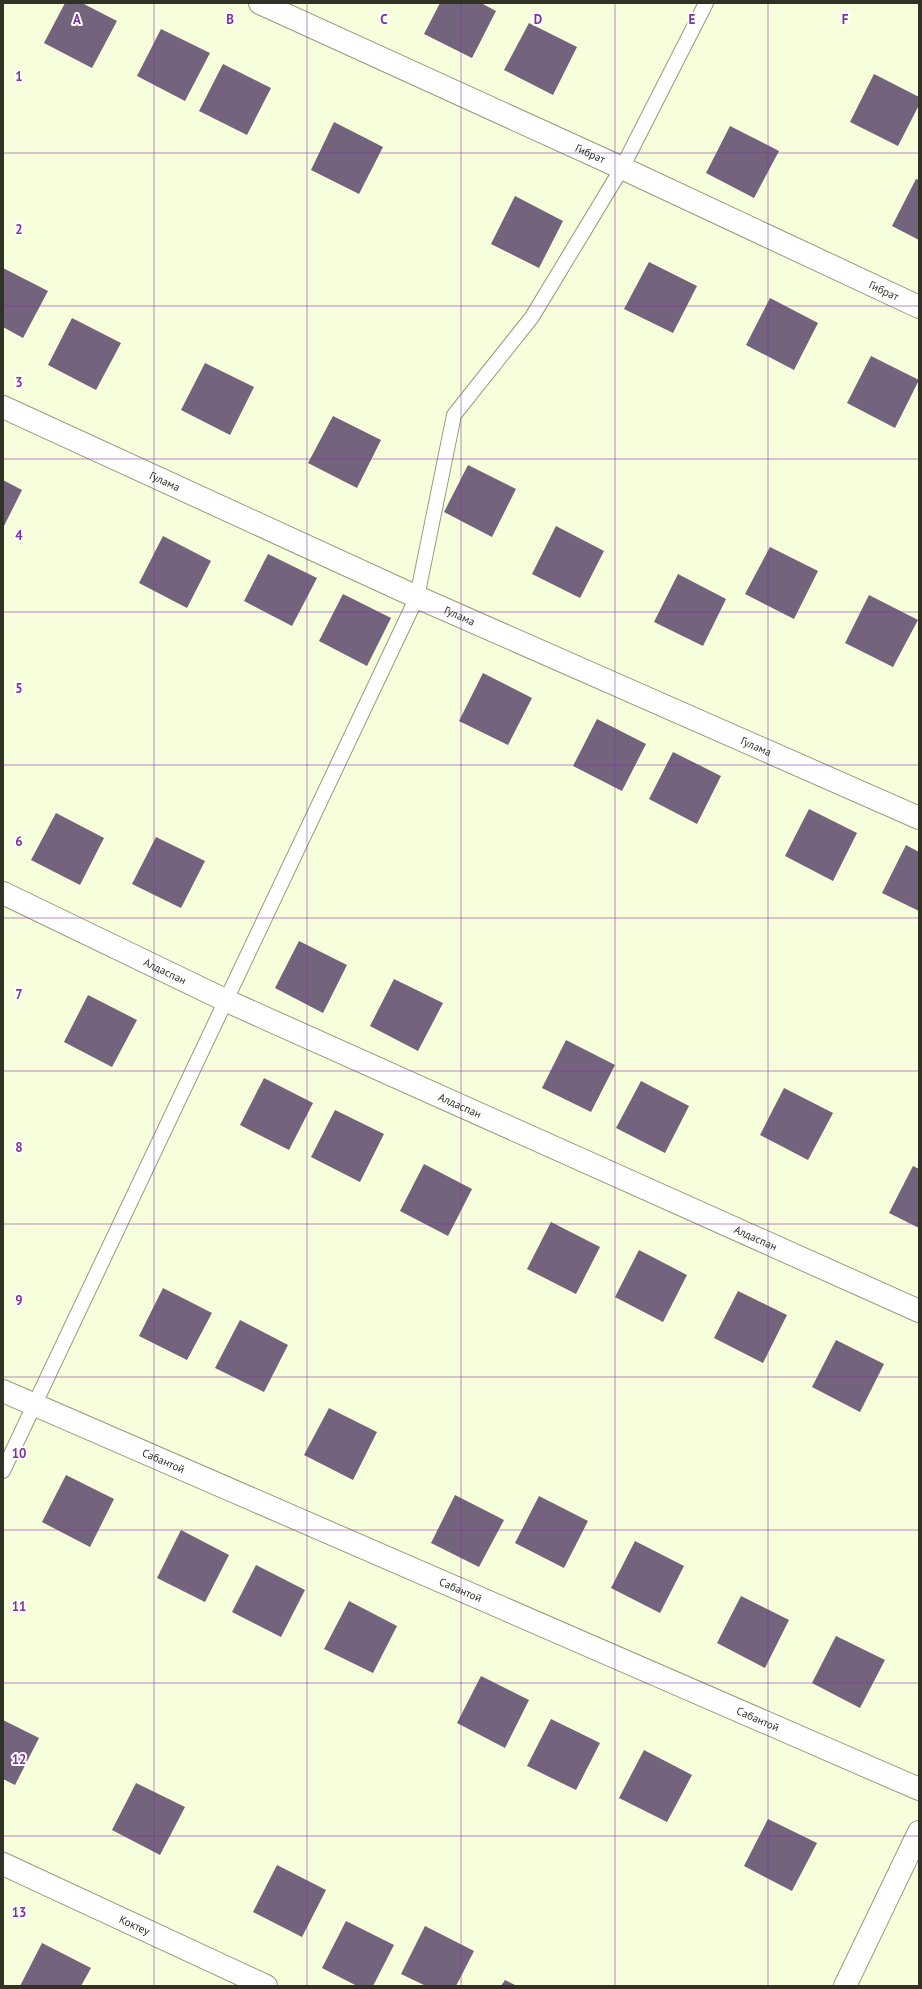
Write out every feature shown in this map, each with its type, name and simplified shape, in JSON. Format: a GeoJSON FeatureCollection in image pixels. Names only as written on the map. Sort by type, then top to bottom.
{"type":"FeatureCollection","features":[{"type":"Feature","properties":{"kind":"street","name":"Гибрат"},"geometry":{"type":"LineString","coordinates":[[260,3],[622,168],[919,307]]}},
{"type":"Feature","properties":{"kind":"street","name":"Гулама"},"geometry":{"type":"LineString","coordinates":[[3,407],[417,597],[919,818]]}},
{"type":"Feature","properties":{"kind":"street","name":"Алдаспан"},"geometry":{"type":"LineString","coordinates":[[3,894],[227,1001],[919,1311]]}},
{"type":"Feature","properties":{"kind":"street","name":"Сабантой"},"geometry":{"type":"LineString","coordinates":[[3,1392],[919,1789]]}},
{"type":"Feature","properties":{"kind":"street"},"geometry":{"type":"LineString","coordinates":[[844,1986],[919,1832]]}},
{"type":"Feature","properties":{"kind":"street","name":"Коктеу"},"geometry":{"type":"LineString","coordinates":[[3,1864],[266,1986]]}},
{"type":"Feature","properties":{"kind":"lane"},"geometry":{"type":"LineString","coordinates":[[3,1471],[227,1001],[417,597],[454,415],[532,317],[622,168],[706,3]]}},
{"type":"Feature","properties":{"kind":"building"},"geometry":{"type":"Polygon","coordinates":[[[65,3],[82,3],[117,21],[92,68],[44,43],[65,3]]]}},
{"type":"Feature","properties":{"kind":"building"},"geometry":{"type":"Polygon","coordinates":[[[440,3],[481,3],[496,11],[472,58],[424,34],[440,3]]]}},
{"type":"Feature","properties":{"kind":"building"},"geometry":{"type":"Polygon","coordinates":[[[529,23],[577,47],[553,95],[504,70],[529,23]]]}},
{"type":"Feature","properties":{"kind":"building"},"geometry":{"type":"Polygon","coordinates":[[[161,29],[210,53],[185,101],[137,76],[161,29]]]}},
{"type":"Feature","properties":{"kind":"building"},"geometry":{"type":"Polygon","coordinates":[[[223,64],[271,88],[247,135],[199,111],[223,64]]]}},
{"type":"Feature","properties":{"kind":"building"},"geometry":{"type":"Polygon","coordinates":[[[874,74],[919,97],[919,105],[898,146],[850,122],[874,74]]]}},
{"type":"Feature","properties":{"kind":"building"},"geometry":{"type":"Polygon","coordinates":[[[334,122],[383,147],[359,194],[311,170],[334,122]]]}},
{"type":"Feature","properties":{"kind":"building"},"geometry":{"type":"Polygon","coordinates":[[[730,126],[779,151],[754,198],[706,173],[730,126]]]}},
{"type":"Feature","properties":{"kind":"building"},"geometry":{"type":"Polygon","coordinates":[[[916,179],[919,180],[919,240],[892,226],[916,179]]]}},
{"type":"Feature","properties":{"kind":"building"},"geometry":{"type":"Polygon","coordinates":[[[515,196],[563,221],[539,268],[491,244],[515,196]]]}},
{"type":"Feature","properties":{"kind":"building"},"geometry":{"type":"Polygon","coordinates":[[[649,262],[697,286],[673,333],[624,309],[649,262]]]}},
{"type":"Feature","properties":{"kind":"building"},"geometry":{"type":"Polygon","coordinates":[[[3,268],[48,291],[23,338],[3,327],[3,268]]]}},
{"type":"Feature","properties":{"kind":"building"},"geometry":{"type":"Polygon","coordinates":[[[770,298],[818,323],[794,370],[746,345],[770,298]]]}},
{"type":"Feature","properties":{"kind":"building"},"geometry":{"type":"Polygon","coordinates":[[[72,318],[121,343],[96,390],[48,365],[72,318]]]}},
{"type":"Feature","properties":{"kind":"building"},"geometry":{"type":"Polygon","coordinates":[[[871,356],[919,380],[895,428],[847,403],[871,356]]]}},
{"type":"Feature","properties":{"kind":"building"},"geometry":{"type":"Polygon","coordinates":[[[205,363],[254,387],[230,435],[181,410],[205,363]]]}},
{"type":"Feature","properties":{"kind":"building"},"geometry":{"type":"Polygon","coordinates":[[[333,416],[381,440],[357,488],[308,463],[333,416]]]}},
{"type":"Feature","properties":{"kind":"building"},"geometry":{"type":"Polygon","coordinates":[[[468,465],[516,489],[492,537],[444,512],[468,465]]]}},
{"type":"Feature","properties":{"kind":"building"},"geometry":{"type":"Polygon","coordinates":[[[3,480],[22,490],[3,528],[3,480]]]}},
{"type":"Feature","properties":{"kind":"building"},"geometry":{"type":"Polygon","coordinates":[[[556,526],[604,551],[580,598],[532,574],[556,526]]]}},
{"type":"Feature","properties":{"kind":"building"},"geometry":{"type":"Polygon","coordinates":[[[163,536],[211,561],[187,608],[139,583],[163,536]]]}},
{"type":"Feature","properties":{"kind":"building"},"geometry":{"type":"Polygon","coordinates":[[[770,547],[818,571],[794,619],[745,594],[770,547]]]}},
{"type":"Feature","properties":{"kind":"building"},"geometry":{"type":"Polygon","coordinates":[[[268,554],[317,578],[292,626],[244,601],[268,554]]]}},
{"type":"Feature","properties":{"kind":"building"},"geometry":{"type":"Polygon","coordinates":[[[678,574],[726,599],[703,646],[654,622],[678,574]]]}},
{"type":"Feature","properties":{"kind":"building"},"geometry":{"type":"Polygon","coordinates":[[[343,594],[391,618],[367,666],[319,641],[343,594]]]}},
{"type":"Feature","properties":{"kind":"building"},"geometry":{"type":"Polygon","coordinates":[[[869,595],[918,620],[893,667],[845,643],[869,595]]]}},
{"type":"Feature","properties":{"kind":"building"},"geometry":{"type":"Polygon","coordinates":[[[483,673],[532,698],[508,745],[459,721],[483,673]]]}},
{"type":"Feature","properties":{"kind":"building"},"geometry":{"type":"Polygon","coordinates":[[[597,719],[646,744],[622,791],[573,766],[597,719]]]}},
{"type":"Feature","properties":{"kind":"building"},"geometry":{"type":"Polygon","coordinates":[[[673,752],[721,776],[697,824],[649,799],[673,752]]]}},
{"type":"Feature","properties":{"kind":"building"},"geometry":{"type":"Polygon","coordinates":[[[809,809],[857,833],[833,881],[785,856],[809,809]]]}},
{"type":"Feature","properties":{"kind":"building"},"geometry":{"type":"Polygon","coordinates":[[[56,813],[104,838],[80,885],[31,860],[56,813]]]}},
{"type":"Feature","properties":{"kind":"building"},"geometry":{"type":"Polygon","coordinates":[[[156,837],[205,861],[181,908],[132,884],[156,837]]]}},
{"type":"Feature","properties":{"kind":"building"},"geometry":{"type":"Polygon","coordinates":[[[906,845],[919,852],[919,911],[882,893],[906,845]]]}},
{"type":"Feature","properties":{"kind":"building"},"geometry":{"type":"Polygon","coordinates":[[[299,941],[347,965],[323,1013],[275,988],[299,941]]]}},
{"type":"Feature","properties":{"kind":"building"},"geometry":{"type":"Polygon","coordinates":[[[394,979],[443,1003],[418,1051],[370,1026],[394,979]]]}},
{"type":"Feature","properties":{"kind":"building"},"geometry":{"type":"Polygon","coordinates":[[[88,995],[137,1020],[112,1067],[64,1042],[88,995]]]}},
{"type":"Feature","properties":{"kind":"building"},"geometry":{"type":"Polygon","coordinates":[[[566,1040],[615,1065],[591,1112],[542,1088],[566,1040]]]}},
{"type":"Feature","properties":{"kind":"building"},"geometry":{"type":"Polygon","coordinates":[[[264,1078],[313,1103],[289,1150],[240,1125],[264,1078]]]}},
{"type":"Feature","properties":{"kind":"building"},"geometry":{"type":"Polygon","coordinates":[[[641,1081],[689,1106],[665,1153],[616,1128],[641,1081]]]}},
{"type":"Feature","properties":{"kind":"building"},"geometry":{"type":"Polygon","coordinates":[[[784,1088],[833,1113],[808,1160],[760,1135],[784,1088]]]}},
{"type":"Feature","properties":{"kind":"building"},"geometry":{"type":"Polygon","coordinates":[[[335,1110],[384,1134],[360,1182],[311,1157],[335,1110]]]}},
{"type":"Feature","properties":{"kind":"building"},"geometry":{"type":"Polygon","coordinates":[[[424,1164],[472,1189],[448,1236],[400,1211],[424,1164]]]}},
{"type":"Feature","properties":{"kind":"building"},"geometry":{"type":"Polygon","coordinates":[[[913,1166],[919,1169],[919,1228],[889,1213],[913,1166]]]}},
{"type":"Feature","properties":{"kind":"building"},"geometry":{"type":"Polygon","coordinates":[[[551,1222],[600,1247],[576,1294],[527,1269],[551,1222]]]}},
{"type":"Feature","properties":{"kind":"building"},"geometry":{"type":"Polygon","coordinates":[[[639,1250],[687,1275],[663,1322],[615,1297],[639,1250]]]}},
{"type":"Feature","properties":{"kind":"building"},"geometry":{"type":"Polygon","coordinates":[[[163,1288],[212,1313],[187,1360],[139,1336],[163,1288]]]}},
{"type":"Feature","properties":{"kind":"building"},"geometry":{"type":"Polygon","coordinates":[[[738,1291],[787,1315],[763,1363],[714,1338],[738,1291]]]}},
{"type":"Feature","properties":{"kind":"building"},"geometry":{"type":"Polygon","coordinates":[[[240,1320],[288,1345],[264,1392],[215,1368],[240,1320]]]}},
{"type":"Feature","properties":{"kind":"building"},"geometry":{"type":"Polygon","coordinates":[[[836,1340],[884,1364],[860,1412],[812,1387],[836,1340]]]}},
{"type":"Feature","properties":{"kind":"building"},"geometry":{"type":"Polygon","coordinates":[[[329,1408],[377,1432],[353,1480],[304,1455],[329,1408]]]}},
{"type":"Feature","properties":{"kind":"building"},"geometry":{"type":"Polygon","coordinates":[[[66,1475],[114,1499],[90,1547],[42,1522],[66,1475]]]}},
{"type":"Feature","properties":{"kind":"building"},"geometry":{"type":"Polygon","coordinates":[[[455,1495],[504,1520],[479,1567],[431,1543],[455,1495]]]}},
{"type":"Feature","properties":{"kind":"building"},"geometry":{"type":"Polygon","coordinates":[[[539,1496],[588,1521],[564,1568],[515,1543],[539,1496]]]}},
{"type":"Feature","properties":{"kind":"building"},"geometry":{"type":"Polygon","coordinates":[[[181,1530],[229,1555],[205,1602],[157,1578],[181,1530]]]}},
{"type":"Feature","properties":{"kind":"building"},"geometry":{"type":"Polygon","coordinates":[[[635,1541],[684,1566],[660,1613],[611,1588],[635,1541]]]}},
{"type":"Feature","properties":{"kind":"building"},"geometry":{"type":"Polygon","coordinates":[[[256,1565],[305,1590],[281,1637],[232,1612],[256,1565]]]}},
{"type":"Feature","properties":{"kind":"building"},"geometry":{"type":"Polygon","coordinates":[[[741,1596],[789,1620],[765,1668],[717,1643],[741,1596]]]}},
{"type":"Feature","properties":{"kind":"building"},"geometry":{"type":"Polygon","coordinates":[[[349,1601],[397,1626],[373,1673],[324,1649],[349,1601]]]}},
{"type":"Feature","properties":{"kind":"building"},"geometry":{"type":"Polygon","coordinates":[[[836,1636],[885,1660],[860,1708],[812,1683],[836,1636]]]}},
{"type":"Feature","properties":{"kind":"building"},"geometry":{"type":"Polygon","coordinates":[[[481,1676],[529,1700],[505,1748],[457,1723],[481,1676]]]}},
{"type":"Feature","properties":{"kind":"building"},"geometry":{"type":"Polygon","coordinates":[[[551,1719],[600,1743],[576,1790],[527,1766],[551,1719]]]}},
{"type":"Feature","properties":{"kind":"building"},"geometry":{"type":"Polygon","coordinates":[[[3,1720],[39,1738],[15,1785],[3,1779],[3,1720]]]}},
{"type":"Feature","properties":{"kind":"building"},"geometry":{"type":"Polygon","coordinates":[[[644,1750],[692,1775],[667,1822],[619,1798],[644,1750]]]}},
{"type":"Feature","properties":{"kind":"building"},"geometry":{"type":"Polygon","coordinates":[[[136,1783],[185,1807],[160,1855],[112,1830],[136,1783]]]}},
{"type":"Feature","properties":{"kind":"building"},"geometry":{"type":"Polygon","coordinates":[[[768,1819],[817,1843],[792,1891],[744,1866],[768,1819]]]}},
{"type":"Feature","properties":{"kind":"building"},"geometry":{"type":"Polygon","coordinates":[[[277,1865],[326,1890],[302,1937],[253,1912],[277,1865]]]}},
{"type":"Feature","properties":{"kind":"building"},"geometry":{"type":"Polygon","coordinates":[[[346,1921],[394,1945],[373,1986],[357,1986],[322,1968],[346,1921]]]}},
{"type":"Feature","properties":{"kind":"building"},"geometry":{"type":"Polygon","coordinates":[[[425,1926],[474,1951],[456,1986],[426,1986],[401,1974],[425,1926]]]}},
{"type":"Feature","properties":{"kind":"building"},"geometry":{"type":"Polygon","coordinates":[[[42,1943],[91,1968],[81,1986],[20,1986],[42,1943]]]}},
{"type":"Feature","properties":{"kind":"building"},"geometry":{"type":"Polygon","coordinates":[[[505,1980],[517,1986],[501,1986],[505,1980]]]}}]}
